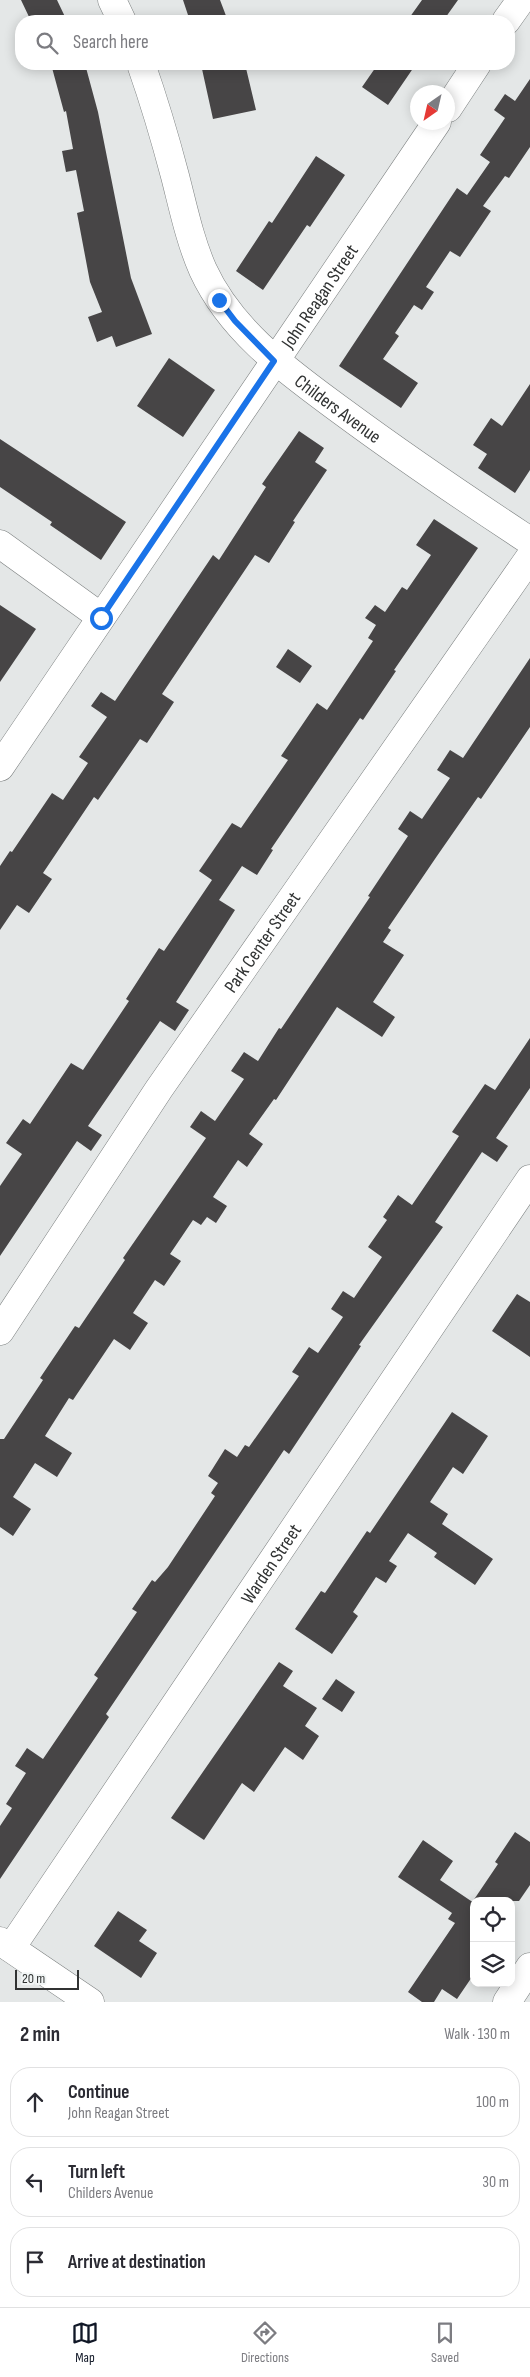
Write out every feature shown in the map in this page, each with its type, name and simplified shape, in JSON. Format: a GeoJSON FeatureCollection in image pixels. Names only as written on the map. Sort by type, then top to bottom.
{"type":"FeatureCollection","features":[{"type":"Feature","properties":{"kind":"street"},"geometry":{"type":"LineString","coordinates":[[112,0],[119,15]]}},
{"type":"Feature","properties":{"kind":"street"},"geometry":{"type":"LineString","coordinates":[[510,15],[521,0]]}},
{"type":"Feature","properties":{"kind":"street","name":"Childers Avenue"},"geometry":{"type":"LineString","coordinates":[[143,70],[158,112],[183,208],[203,270],[219,300],[235,321],[274,361],[412,464],[530,540]]}},
{"type":"Feature","properties":{"kind":"street"},"geometry":{"type":"LineString","coordinates":[[455,97],[473,70]]}},
{"type":"Feature","properties":{"kind":"street","name":"John Reagan Street"},"geometry":{"type":"LineString","coordinates":[[0,767],[432,130]]}},
{"type":"Feature","properties":{"kind":"street"},"geometry":{"type":"LineString","coordinates":[[0,544],[101,618]]}},
{"type":"Feature","properties":{"kind":"street","name":"Park Center Street"},"geometry":{"type":"LineString","coordinates":[[0,1331],[159,1089],[530,557]]}},
{"type":"Feature","properties":{"kind":"street","name":"Warden Street"},"geometry":{"type":"LineString","coordinates":[[5,1945],[530,1179]]}},
{"type":"Feature","properties":{"kind":"street"},"geometry":{"type":"LineString","coordinates":[[5,1945],[90,2002]]}},
{"type":"Feature","properties":{"kind":"street"},"geometry":{"type":"LineString","coordinates":[[507,2002],[530,1967]]}},
{"type":"Feature","properties":{"kind":"building"},"geometry":{"type":"Polygon","coordinates":[[[21,0],[57,0],[64,15],[28,15],[21,0]]]}},
{"type":"Feature","properties":{"kind":"building"},"geometry":{"type":"Polygon","coordinates":[[[183,0],[220,0],[226,15],[188,15],[183,0]]]}},
{"type":"Feature","properties":{"kind":"building"},"geometry":{"type":"Polygon","coordinates":[[[422,0],[458,0],[447,15],[411,15],[422,0]]]}},
{"type":"Feature","properties":{"kind":"building"},"geometry":{"type":"Polygon","coordinates":[[[53,70],[87,70],[98,112],[131,278],[152,334],[116,347],[112,336],[97,342],[88,317],[102,312],[90,282],[77,213],[84,211],[76,170],[66,172],[62,151],[73,149],[66,111],[64,112],[53,70]]]}},
{"type":"Feature","properties":{"kind":"building"},"geometry":{"type":"Polygon","coordinates":[[[202,70],[246,70],[256,110],[213,119],[202,70]]]}},
{"type":"Feature","properties":{"kind":"building"},"geometry":{"type":"Polygon","coordinates":[[[374,70],[412,70],[388,105],[362,87],[374,70]]]}},
{"type":"Feature","properties":{"kind":"building"},"geometry":{"type":"Polygon","coordinates":[[[530,79],[530,147],[509,178],[505,176],[483,206],[491,211],[460,257],[450,251],[426,287],[434,292],[422,310],[414,305],[395,333],[399,336],[383,359],[418,383],[401,408],[339,366],[457,188],[467,195],[490,162],[480,155],[505,118],[494,110],[505,94],[515,101],[530,79]]]}},
{"type":"Feature","properties":{"kind":"building"},"geometry":{"type":"Polygon","coordinates":[[[316,156],[345,175],[310,227],[307,225],[263,290],[236,271],[269,221],[272,223],[316,156]]]}},
{"type":"Feature","properties":{"kind":"building"},"geometry":{"type":"Polygon","coordinates":[[[169,358],[215,390],[183,437],[137,406],[169,358]]]}},
{"type":"Feature","properties":{"kind":"building"},"geometry":{"type":"Polygon","coordinates":[[[530,384],[530,470],[515,493],[478,468],[487,454],[473,445],[491,418],[502,426],[530,384]]]}},
{"type":"Feature","properties":{"kind":"building"},"geometry":{"type":"Polygon","coordinates":[[[299,431],[324,448],[315,462],[327,470],[293,521],[295,522],[269,563],[255,555],[162,694],[174,702],[147,743],[140,739],[98,800],[94,797],[43,873],[52,879],[29,913],[17,905],[0,930],[0,866],[10,851],[12,852],[52,793],[63,800],[88,763],[79,757],[107,717],[91,706],[101,692],[115,701],[213,555],[219,560],[266,487],[262,484],[299,431]]]}},
{"type":"Feature","properties":{"kind":"building"},"geometry":{"type":"Polygon","coordinates":[[[0,439],[126,522],[101,560],[50,525],[52,522],[0,487],[0,439]]]}},
{"type":"Feature","properties":{"kind":"building"},"geometry":{"type":"Polygon","coordinates":[[[434,519],[478,548],[394,670],[396,671],[363,720],[360,718],[271,849],[273,850],[257,875],[242,866],[219,900],[235,910],[176,1002],[189,1010],[175,1031],[160,1021],[88,1126],[102,1135],[91,1151],[77,1141],[0,1256],[0,1186],[22,1154],[6,1143],[23,1119],[30,1124],[71,1063],[83,1070],[129,1001],[126,999],[159,948],[164,951],[212,880],[199,871],[232,823],[241,828],[288,760],[281,756],[317,703],[327,710],[373,641],[368,638],[376,625],[365,618],[375,605],[385,612],[402,587],[407,590],[431,555],[416,545],[434,519]]]}},
{"type":"Feature","properties":{"kind":"building"},"geometry":{"type":"Polygon","coordinates":[[[0,605],[36,629],[0,682],[0,605]]]}},
{"type":"Feature","properties":{"kind":"building"},"geometry":{"type":"Polygon","coordinates":[[[288,649],[312,666],[300,683],[276,667],[288,649]]]}},
{"type":"Feature","properties":{"kind":"building"},"geometry":{"type":"Polygon","coordinates":[[[530,658],[530,727],[481,799],[478,797],[388,928],[391,930],[383,942],[404,955],[373,1002],[395,1017],[382,1037],[337,1007],[276,1100],[274,1099],[249,1134],[263,1144],[247,1167],[238,1160],[213,1197],[227,1206],[216,1223],[207,1217],[201,1225],[193,1220],[170,1254],[181,1261],[164,1286],[155,1280],[133,1313],[148,1323],[130,1350],[114,1339],[73,1400],[69,1398],[45,1436],[72,1453],[57,1477],[35,1463],[13,1497],[31,1509],[13,1536],[0,1527],[0,1439],[4,1439],[43,1380],[40,1378],[75,1326],[79,1328],[125,1260],[123,1258],[206,1138],[190,1127],[201,1111],[215,1121],[244,1079],[231,1071],[244,1052],[258,1061],[370,897],[368,896],[408,836],[398,829],[410,811],[422,819],[450,778],[437,770],[450,750],[463,758],[530,658]]]}},
{"type":"Feature","properties":{"kind":"building"},"geometry":{"type":"Polygon","coordinates":[[[530,1038],[530,1088],[496,1138],[508,1146],[497,1162],[482,1152],[435,1222],[443,1227],[359,1345],[361,1346],[289,1454],[284,1450],[106,1714],[109,1717],[0,1879],[0,1826],[12,1808],[6,1804],[26,1773],[15,1766],[27,1748],[43,1759],[98,1678],[94,1675],[137,1612],[132,1609],[152,1580],[155,1582],[168,1567],[215,1496],[211,1493],[218,1483],[208,1476],[225,1449],[237,1457],[245,1445],[249,1447],[299,1376],[292,1372],[309,1347],[318,1353],[343,1317],[331,1309],[343,1291],[354,1298],[382,1257],[368,1247],[387,1220],[383,1217],[398,1195],[412,1205],[459,1136],[452,1132],[485,1084],[495,1090],[530,1038]]]}},
{"type":"Feature","properties":{"kind":"building"},"geometry":{"type":"Polygon","coordinates":[[[517,1294],[530,1302],[530,1357],[492,1331],[517,1294]]]}},
{"type":"Feature","properties":{"kind":"building"},"geometry":{"type":"Polygon","coordinates":[[[452,1412],[488,1436],[463,1474],[453,1467],[430,1502],[448,1514],[442,1524],[493,1559],[475,1585],[434,1557],[437,1553],[408,1533],[389,1561],[397,1566],[386,1583],[376,1577],[353,1612],[358,1616],[332,1654],[295,1629],[321,1591],[325,1593],[367,1531],[370,1533],[452,1412]]]}},
{"type":"Feature","properties":{"kind":"building"},"geometry":{"type":"Polygon","coordinates":[[[279,1662],[293,1671],[283,1686],[317,1708],[305,1726],[319,1736],[303,1760],[285,1747],[254,1792],[242,1783],[204,1840],[171,1818],[279,1662]]]}},
{"type":"Feature","properties":{"kind":"building"},"geometry":{"type":"Polygon","coordinates":[[[336,1679],[355,1692],[342,1712],[322,1699],[336,1679]]]}},
{"type":"Feature","properties":{"kind":"building"},"geometry":{"type":"Polygon","coordinates":[[[515,1832],[530,1842],[530,1885],[519,1901],[515,1901],[515,1897],[476,1897],[498,1864],[495,1862],[515,1832]]]}},
{"type":"Feature","properties":{"kind":"building"},"geometry":{"type":"Polygon","coordinates":[[[423,1840],[453,1861],[440,1880],[470,1900],[470,1980],[457,1999],[442,1989],[434,2002],[422,2002],[408,1992],[455,1923],[448,1919],[452,1913],[398,1877],[423,1840]]]}},
{"type":"Feature","properties":{"kind":"building"},"geometry":{"type":"Polygon","coordinates":[[[118,1911],[147,1930],[139,1941],[157,1953],[141,1978],[94,1946],[118,1911]]]}},
{"type":"Feature","properties":{"kind":"route"},"geometry":{"type":"LineString","coordinates":[[101,618],[274,361],[235,321],[219,300]]}}]}
